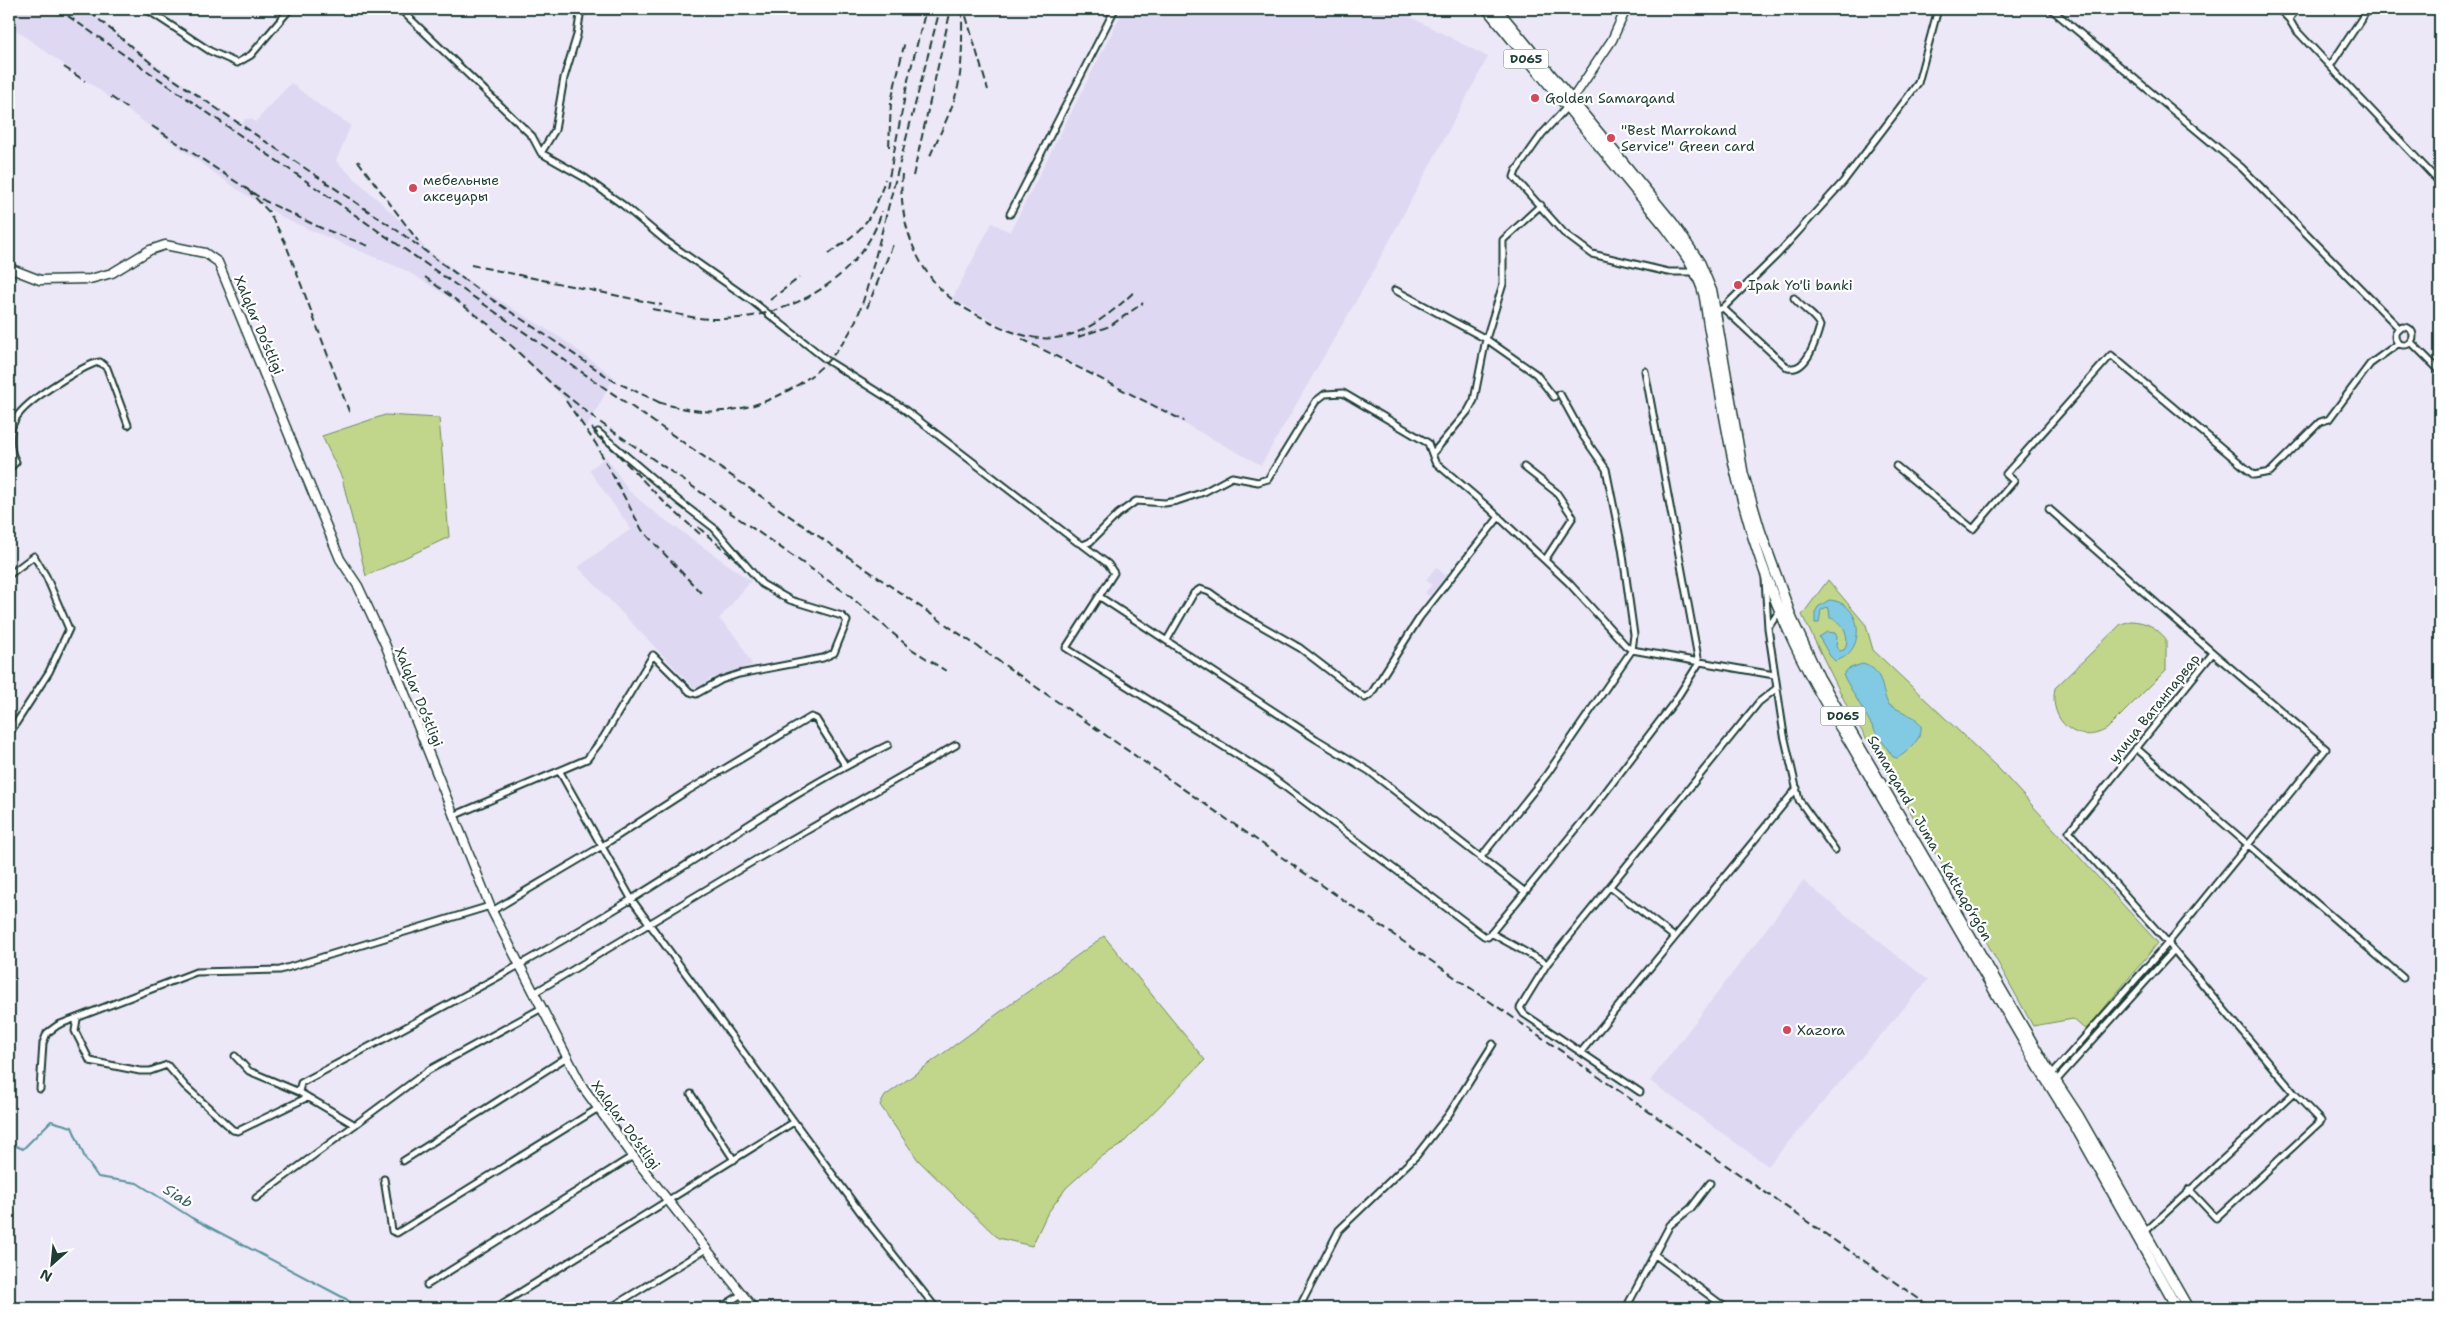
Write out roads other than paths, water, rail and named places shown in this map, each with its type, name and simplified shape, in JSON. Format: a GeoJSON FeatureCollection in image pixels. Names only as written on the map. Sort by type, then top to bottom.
{"type":"FeatureCollection","features":[{"type":"Feature","properties":{"kind":"main road","name":"D065"},"geometry":{"type":"LineString","coordinates":[[1487,9],[1570,104]]}},
{"type":"Feature","properties":{"kind":"main road","name":"D065"},"geometry":{"type":"LineString","coordinates":[[1498,9],[1570,104]]}},
{"type":"Feature","properties":{"kind":"main road"},"geometry":{"type":"LineString","coordinates":[[1570,104],[1612,40],[1626,9]]}},
{"type":"Feature","properties":{"kind":"main road","name":"Samarqand - Juma - Kattaqo‘rg‘on"},"geometry":{"type":"LineString","coordinates":[[1570,104],[1667,229],[1694,272],[1704,294],[1715,311],[1736,475],[1764,571],[1779,612],[1818,690],[1850,741],[2042,1073],[2075,1126],[2148,1259],[2177,1301],[2188,1308]]}},
{"type":"Feature","properties":{"kind":"main road","name":"Samarqand - Juma - Kattaqo‘rg‘on"},"geometry":{"type":"LineString","coordinates":[[1570,104],[1684,237],[1705,274],[1712,292],[1744,474],[1760,530],[1786,604],[1820,677],[2157,1254],[2177,1301]]}},
{"type":"Feature","properties":{"kind":"main road","name":"Xalqlar Do’stligi"},"geometry":{"type":"LineString","coordinates":[[9,268],[40,280],[90,279],[112,273],[150,250],[165,245],[205,253],[218,262],[340,559],[358,586],[385,644],[491,909],[519,966],[597,1109],[753,1308]]}},
{"type":"Feature","properties":{"kind":"main road"},"geometry":{"type":"LineString","coordinates":[[2148,1259],[2157,1254]]}},
{"type":"Feature","properties":{"kind":"street"},"geometry":{"type":"LineString","coordinates":[[146,9],[210,51],[237,63],[251,55],[290,9]]}},
{"type":"Feature","properties":{"kind":"street"},"geometry":{"type":"LineString","coordinates":[[400,9],[532,136],[541,153],[585,178],[623,205],[666,241],[752,301],[828,361],[900,406],[1108,564],[1114,573],[1066,648],[1269,775],[1484,936],[1488,937],[1609,787],[1675,701],[1699,663],[1644,371]]}},
{"type":"Feature","properties":{"kind":"street"},"geometry":{"type":"LineString","coordinates":[[541,153],[555,130],[564,78],[577,35],[581,9]]}},
{"type":"Feature","properties":{"kind":"street"},"geometry":{"type":"LineString","coordinates":[[1010,214],[1115,9]]}},
{"type":"Feature","properties":{"kind":"street"},"geometry":{"type":"LineString","coordinates":[[1794,298],[1800,307],[1818,321],[1820,326],[1807,358],[1794,369],[1788,368],[1715,311],[1777,255],[1843,182],[1907,98],[1918,83],[1938,9]]}},
{"type":"Feature","properties":{"kind":"street"},"geometry":{"type":"LineString","coordinates":[[2051,9],[2242,168],[2400,329]]}},
{"type":"Feature","properties":{"kind":"street"},"geometry":{"type":"LineString","coordinates":[[2279,9],[2289,19],[2295,29],[2440,183]]}},
{"type":"Feature","properties":{"kind":"street"},"geometry":{"type":"LineString","coordinates":[[2289,19],[2297,9]]}},
{"type":"Feature","properties":{"kind":"street"},"geometry":{"type":"LineString","coordinates":[[2330,66],[2368,9]]}},
{"type":"Feature","properties":{"kind":"street"},"geometry":{"type":"LineString","coordinates":[[1570,104],[1542,134],[1514,174],[1517,181],[1541,205],[1564,233],[1592,254],[1656,270],[1681,273],[1694,272]]}},
{"type":"Feature","properties":{"kind":"street"},"geometry":{"type":"LineString","coordinates":[[1433,453],[1468,412],[1474,400],[1486,339],[1503,284],[1502,240],[1541,205]]}},
{"type":"Feature","properties":{"kind":"street"},"geometry":{"type":"LineString","coordinates":[[1395,290],[1486,339],[1536,374],[1554,397]]}},
{"type":"Feature","properties":{"kind":"street"},"geometry":{"type":"LineString","coordinates":[[2405,327],[2412,332],[2413,337],[2410,342],[2406,344],[2399,342],[2396,335],[2400,329],[2405,327]]}},
{"type":"Feature","properties":{"kind":"street"},"geometry":{"type":"LineString","coordinates":[[1896,466],[1973,529],[2014,482],[2006,474],[2111,355],[2254,475],[2270,472],[2320,422],[2329,419],[2370,364],[2399,342]]}},
{"type":"Feature","properties":{"kind":"street"},"geometry":{"type":"LineString","coordinates":[[2410,342],[2440,371]]}},
{"type":"Feature","properties":{"kind":"street"},"geometry":{"type":"LineString","coordinates":[[9,469],[16,462],[10,448],[12,426],[16,417],[47,391],[95,363],[100,362],[107,368],[128,425]]}},
{"type":"Feature","properties":{"kind":"street"},"geometry":{"type":"LineString","coordinates":[[1083,545],[1090,542],[1118,514],[1136,501],[1165,503],[1177,501],[1204,492],[1232,478],[1258,482],[1268,479],[1316,401],[1325,394],[1333,392],[1343,393],[1428,443],[1435,462],[1499,517],[1545,560],[1632,650],[1774,675]]}},
{"type":"Feature","properties":{"kind":"street"},"geometry":{"type":"LineString","coordinates":[[1481,857],[1547,774],[1632,650],[1634,635],[1622,548],[1606,469],[1583,436],[1560,394]]}},
{"type":"Feature","properties":{"kind":"street"},"geometry":{"type":"LineString","coordinates":[[453,816],[587,759],[603,738],[652,655],[690,692],[696,694],[721,680],[739,674],[808,662],[834,653],[847,621],[842,616],[790,600],[762,584],[714,528],[598,432]]}},
{"type":"Feature","properties":{"kind":"street"},"geometry":{"type":"LineString","coordinates":[[1524,467],[1556,492],[1573,517],[1545,560]]}},
{"type":"Feature","properties":{"kind":"street"},"geometry":{"type":"LineString","coordinates":[[2049,508],[2213,653]]}},
{"type":"Feature","properties":{"kind":"street"},"geometry":{"type":"LineString","coordinates":[[1167,640],[1194,593],[1200,589],[1209,592],[1237,612],[1300,648],[1365,698],[1371,694],[1420,617],[1499,517]]}},
{"type":"Feature","properties":{"kind":"street"},"geometry":{"type":"LineString","coordinates":[[9,576],[34,556],[46,576],[69,629],[49,672],[9,734]]}},
{"type":"Feature","properties":{"kind":"street"},"geometry":{"type":"LineString","coordinates":[[1764,571],[1774,675],[1799,800],[1835,850]]}},
{"type":"Feature","properties":{"kind":"street"},"geometry":{"type":"LineString","coordinates":[[1100,597],[1316,739],[1369,771],[1524,891]]}},
{"type":"Feature","properties":{"kind":"street"},"geometry":{"type":"LineString","coordinates":[[1768,628],[1786,604]]}},
{"type":"Feature","properties":{"kind":"street","name":"улица Ватанпарвар"},"geometry":{"type":"LineString","coordinates":[[2168,943],[2326,750],[2213,653],[2069,832],[2168,943],[2294,1093],[2321,1121],[2216,1218],[2189,1189]]}},
{"type":"Feature","properties":{"kind":"street"},"geometry":{"type":"LineString","coordinates":[[1640,1092],[1524,1014],[1520,1008],[1548,964],[1759,702],[1777,688]]}},
{"type":"Feature","properties":{"kind":"street"},"geometry":{"type":"LineString","coordinates":[[40,1089],[43,1043],[47,1033],[58,1025],[196,972],[280,970],[491,909],[602,846],[684,793],[811,717],[816,720],[845,766]]}},
{"type":"Feature","properties":{"kind":"street"},"geometry":{"type":"LineString","coordinates":[[299,1092],[301,1083],[519,966],[632,900],[845,766],[888,744]]}},
{"type":"Feature","properties":{"kind":"street"},"geometry":{"type":"LineString","coordinates":[[534,993],[757,859],[956,745]]}},
{"type":"Feature","properties":{"kind":"street"},"geometry":{"type":"LineString","coordinates":[[2136,748],[2403,978]]}},
{"type":"Feature","properties":{"kind":"street"},"geometry":{"type":"LineString","coordinates":[[560,772],[632,900],[794,1122],[936,1308]]}},
{"type":"Feature","properties":{"kind":"street"},"geometry":{"type":"LineString","coordinates":[[1581,1052],[1673,936],[1797,788]]}},
{"type":"Feature","properties":{"kind":"street"},"geometry":{"type":"LineString","coordinates":[[1610,887],[1673,936]]}},
{"type":"Feature","properties":{"kind":"street"},"geometry":{"type":"LineString","coordinates":[[1491,933],[1548,964]]}},
{"type":"Feature","properties":{"kind":"street"},"geometry":{"type":"LineString","coordinates":[[2054,1078],[2168,943]]}},
{"type":"Feature","properties":{"kind":"street"},"geometry":{"type":"LineString","coordinates":[[2054,1078],[2174,950]]}},
{"type":"Feature","properties":{"kind":"street"},"geometry":{"type":"LineString","coordinates":[[256,1198],[429,1070],[542,1008]]}},
{"type":"Feature","properties":{"kind":"street"},"geometry":{"type":"LineString","coordinates":[[76,1019],[75,1031],[90,1060],[140,1071],[150,1071],[167,1065],[185,1086],[233,1130],[238,1131],[308,1097]]}},
{"type":"Feature","properties":{"kind":"street"},"geometry":{"type":"LineString","coordinates":[[1298,1308],[1338,1230],[1417,1155],[1449,1114],[1493,1044]]}},
{"type":"Feature","properties":{"kind":"street"},"geometry":{"type":"LineString","coordinates":[[235,1056],[249,1071],[299,1092],[355,1125]]}},
{"type":"Feature","properties":{"kind":"street"},"geometry":{"type":"LineString","coordinates":[[403,1161],[567,1057]]}},
{"type":"Feature","properties":{"kind":"street"},"geometry":{"type":"LineString","coordinates":[[2144,1232],[2294,1093]]}},
{"type":"Feature","properties":{"kind":"street"},"geometry":{"type":"LineString","coordinates":[[691,1094],[734,1160]]}},
{"type":"Feature","properties":{"kind":"street"},"geometry":{"type":"LineString","coordinates":[[384,1178],[389,1219],[392,1231],[397,1233],[597,1109]]}},
{"type":"Feature","properties":{"kind":"street"},"geometry":{"type":"LineString","coordinates":[[494,1308],[794,1122]]}},
{"type":"Feature","properties":{"kind":"street"},"geometry":{"type":"LineString","coordinates":[[427,1284],[632,1156]]}},
{"type":"Feature","properties":{"kind":"street"},"geometry":{"type":"LineString","coordinates":[[1626,1308],[1670,1225],[1691,1208],[1710,1183]]}},
{"type":"Feature","properties":{"kind":"street"},"geometry":{"type":"LineString","coordinates":[[610,1308],[706,1249]]}},
{"type":"Feature","properties":{"kind":"street"},"geometry":{"type":"LineString","coordinates":[[1654,1254],[1726,1308]]}},
{"type":"Feature","properties":{"kind":"street"},"geometry":{"type":"LineString","coordinates":[[720,1308],[742,1294]]}},
{"type":"Feature","properties":{"kind":"water"},"geometry":{"type":"Polygon","coordinates":[[[1829,600],[1841,603],[1849,609],[1855,618],[1857,628],[1856,639],[1852,648],[1845,656],[1835,661],[1819,637],[1827,632],[1835,633],[1837,637],[1836,647],[1840,651],[1844,650],[1846,646],[1845,631],[1839,622],[1830,618],[1827,607],[1821,610],[1819,623],[1815,623],[1815,612],[1818,607],[1829,600]]]}},
{"type":"Feature","properties":{"kind":"water"},"geometry":{"type":"Polygon","coordinates":[[[1862,664],[1875,670],[1889,705],[1915,718],[1921,726],[1920,735],[1917,740],[1910,749],[1897,758],[1893,757],[1875,731],[1843,675],[1848,669],[1862,664]]]}},
{"type":"Feature","properties":{"kind":"waterway","name":"Siab"},"geometry":{"type":"LineString","coordinates":[[9,1046],[11,1047],[9,1068]]}},
{"type":"Feature","properties":{"kind":"waterway","name":"Siab"},"geometry":{"type":"LineString","coordinates":[[9,1143],[23,1149],[51,1121],[72,1127],[85,1158],[98,1177],[137,1183],[192,1218],[346,1299],[358,1308]]}},
{"type":"Feature","properties":{"kind":"railway"},"geometry":{"type":"LineString","coordinates":[[58,9],[1932,1308]]}},
{"type":"Feature","properties":{"kind":"railway"},"geometry":{"type":"LineString","coordinates":[[887,188],[908,80],[926,9]]}},
{"type":"Feature","properties":{"kind":"railway"},"geometry":{"type":"LineString","coordinates":[[658,402],[690,410],[706,411],[742,408],[762,402],[781,394],[816,372],[844,341],[854,324],[866,292],[940,9]]}},
{"type":"Feature","properties":{"kind":"railway"},"geometry":{"type":"LineString","coordinates":[[913,176],[951,9]]}},
{"type":"Feature","properties":{"kind":"railway"},"geometry":{"type":"LineString","coordinates":[[930,156],[958,87],[961,58],[962,9]]}},
{"type":"Feature","properties":{"kind":"railway"},"geometry":{"type":"LineString","coordinates":[[90,12],[157,68],[398,231],[481,292],[614,381],[663,404]]}},
{"type":"Feature","properties":{"kind":"railway"},"geometry":{"type":"LineString","coordinates":[[966,16],[988,90]]}},
{"type":"Feature","properties":{"kind":"railway"},"geometry":{"type":"LineString","coordinates":[[889,147],[891,102],[905,41]]}},
{"type":"Feature","properties":{"kind":"railway"},"geometry":{"type":"LineString","coordinates":[[64,67],[85,81]]}},
{"type":"Feature","properties":{"kind":"railway"},"geometry":{"type":"LineString","coordinates":[[111,97],[127,108]]}},
{"type":"Feature","properties":{"kind":"railway"},"geometry":{"type":"LineString","coordinates":[[152,126],[265,201],[321,228],[369,246]]}},
{"type":"Feature","properties":{"kind":"railway"},"geometry":{"type":"LineString","coordinates":[[358,161],[418,241]]}},
{"type":"Feature","properties":{"kind":"railway"},"geometry":{"type":"LineString","coordinates":[[902,174],[903,209],[912,244],[929,275],[940,288],[971,312],[1015,333],[1043,338],[1062,337],[1092,325],[1135,291]]}},
{"type":"Feature","properties":{"kind":"railway"},"geometry":{"type":"LineString","coordinates":[[828,254],[850,238],[865,223],[876,205],[885,179]]}},
{"type":"Feature","properties":{"kind":"railway"},"geometry":{"type":"LineString","coordinates":[[247,189],[269,212],[285,242],[350,414]]}},
{"type":"Feature","properties":{"kind":"railway"},"geometry":{"type":"LineString","coordinates":[[652,309],[692,317],[716,319],[742,318],[793,304],[817,292],[857,258],[872,236],[882,211]]}},
{"type":"Feature","properties":{"kind":"railway"},"geometry":{"type":"LineString","coordinates":[[867,308],[894,242]]}},
{"type":"Feature","properties":{"kind":"railway"},"geometry":{"type":"LineString","coordinates":[[471,265],[662,305]]}},
{"type":"Feature","properties":{"kind":"railway"},"geometry":{"type":"LineString","coordinates":[[425,277],[488,324],[553,385],[601,423],[846,593],[910,648],[946,671]]}},
{"type":"Feature","properties":{"kind":"railway"},"geometry":{"type":"LineString","coordinates":[[770,300],[799,278]]}},
{"type":"Feature","properties":{"kind":"railway"},"geometry":{"type":"LineString","coordinates":[[1078,337],[1110,326],[1143,303]]}},
{"type":"Feature","properties":{"kind":"railway"},"geometry":{"type":"LineString","coordinates":[[1022,339],[1184,421]]}},
{"type":"Feature","properties":{"kind":"railway"},"geometry":{"type":"LineString","coordinates":[[566,401],[596,444],[642,530],[701,593]]}},
{"type":"Feature","properties":{"kind":"railway"},"geometry":{"type":"LineString","coordinates":[[592,428],[665,503],[700,534]]}},
{"type":"Feature","properties":{"kind":"railway"},"geometry":{"type":"LineString","coordinates":[[698,527],[737,561]]}},
{"type":"Feature","properties":{"kind":"place","name":"Golden Samarqand"},"geometry":{"type":"Point","coordinates":[1535,98]}},
{"type":"Feature","properties":{"kind":"place","name":"\"Best Marrokand Service\" Green card"},"geometry":{"type":"Point","coordinates":[1611,138]}},
{"type":"Feature","properties":{"kind":"place","name":"мебельные аксеуары"},"geometry":{"type":"Point","coordinates":[413,188]}},
{"type":"Feature","properties":{"kind":"place","name":"Ipak Yo'li banki"},"geometry":{"type":"Point","coordinates":[1738,285]}},
{"type":"Feature","properties":{"kind":"place","name":"Xazora"},"geometry":{"type":"Point","coordinates":[1787,1030]}}]}
